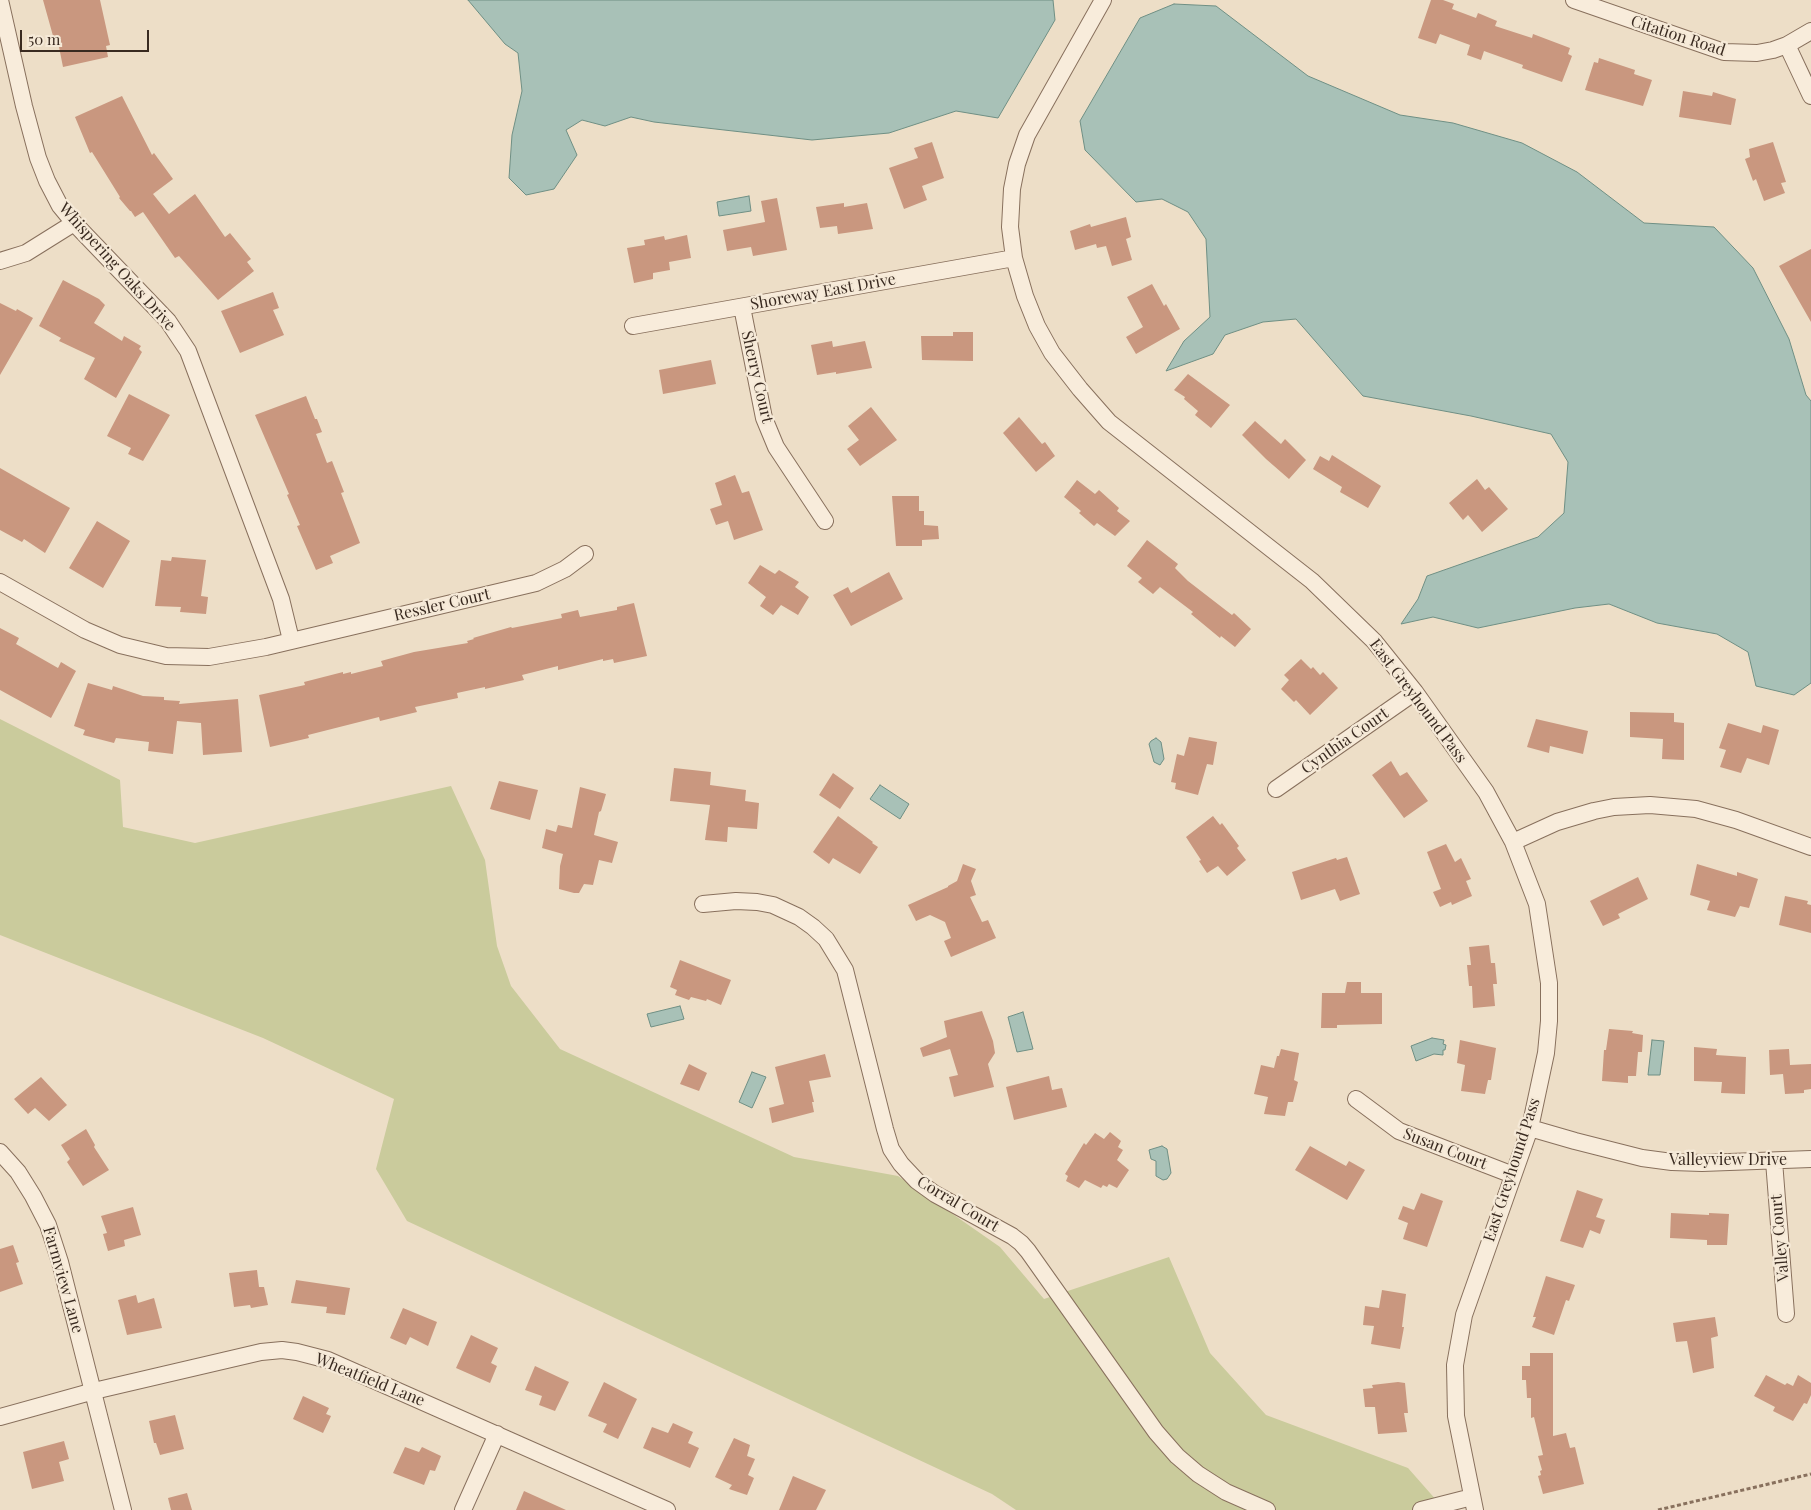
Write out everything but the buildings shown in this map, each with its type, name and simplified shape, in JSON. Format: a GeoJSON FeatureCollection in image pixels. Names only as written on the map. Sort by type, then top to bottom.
{"type":"FeatureCollection","features":[{"type":"Feature","properties":{"kind":"street","name":"Whispering Oaks Drive"},"geometry":{"type":"LineString","coordinates":[[0,0],[38,158],[60,206],[168,321],[188,351],[281,599],[291,640]]}},
{"type":"Feature","properties":{"kind":"street","name":"East Greyhound Pass"},"geometry":{"type":"LineString","coordinates":[[1102,0],[1027,135],[1017,164],[1012,189],[1010,227],[1014,258],[1025,296],[1037,326],[1052,352],[1080,389],[1110,422],[1312,581],[1374,641],[1416,692],[1486,792],[1512,842],[1537,904],[1549,983],[1550,1021],[1546,1053],[1530,1128],[1464,1315],[1455,1366],[1456,1416],[1473,1504]]}},
{"type":"Feature","properties":{"kind":"street","name":"Citation Road"},"geometry":{"type":"LineString","coordinates":[[1574,0],[1724,52],[1757,53],[1787,45],[1811,31]]}},
{"type":"Feature","properties":{"kind":"street"},"geometry":{"type":"LineString","coordinates":[[1787,45],[1811,96]]}},
{"type":"Feature","properties":{"kind":"street"},"geometry":{"type":"LineString","coordinates":[[0,261],[26,253],[74,223]]}},
{"type":"Feature","properties":{"kind":"street","name":"Shoreway East Drive"},"geometry":{"type":"LineString","coordinates":[[633,326],[1014,258]]}},
{"type":"Feature","properties":{"kind":"street","name":"Sherry Court"},"geometry":{"type":"LineString","coordinates":[[742,307],[764,418],[776,447],[825,521]]}},
{"type":"Feature","properties":{"kind":"street","name":"Ressler Court"},"geometry":{"type":"LineString","coordinates":[[0,582],[85,630],[120,644],[166,656],[210,657],[266,647],[536,583],[565,569],[585,554]]}},
{"type":"Feature","properties":{"kind":"street","name":"Cynthia Court"},"geometry":{"type":"LineString","coordinates":[[1276,789],[1416,692]]}},
{"type":"Feature","properties":{"kind":"street"},"geometry":{"type":"LineString","coordinates":[[1512,842],[1557,822],[1594,810],[1650,805],[1696,809],[1736,820],[1811,846]]}},
{"type":"Feature","properties":{"kind":"street","name":"Corral Court"},"geometry":{"type":"LineString","coordinates":[[703,904],[736,901],[773,905],[799,917],[826,939],[845,970],[885,1129],[892,1148],[901,1164],[917,1182],[935,1194],[1012,1236],[1021,1243],[1156,1432],[1177,1456],[1198,1474],[1226,1492],[1267,1510]]}},
{"type":"Feature","properties":{"kind":"street","name":"Susan Court"},"geometry":{"type":"LineString","coordinates":[[1356,1099],[1398,1131],[1513,1175]]}},
{"type":"Feature","properties":{"kind":"street","name":"Valleyview Drive"},"geometry":{"type":"LineString","coordinates":[[1530,1128],[1575,1142],[1642,1158],[1702,1163],[1811,1159]]}},
{"type":"Feature","properties":{"kind":"street","name":"Farmview Lane"},"geometry":{"type":"LineString","coordinates":[[0,1152],[18,1172],[48,1225],[60,1262],[94,1391],[123,1510]]}},
{"type":"Feature","properties":{"kind":"street","name":"Valley Court"},"geometry":{"type":"LineString","coordinates":[[1774,1161],[1786,1314]]}},
{"type":"Feature","properties":{"kind":"street","name":"Wheatfield Lane"},"geometry":{"type":"LineString","coordinates":[[0,1417],[94,1391],[261,1352],[282,1350],[297,1352],[328,1360],[667,1510]]}},
{"type":"Feature","properties":{"kind":"street"},"geometry":{"type":"LineString","coordinates":[[463,1510],[497,1434]]}},
{"type":"Feature","properties":{"kind":"street"},"geometry":{"type":"LineString","coordinates":[[1421,1510],[1473,1504]]}},
{"type":"Feature","properties":{"kind":"path"},"geometry":{"type":"LineString","coordinates":[[1658,1510],[1811,1474]]}},
{"type":"Feature","properties":{"kind":"green space"},"geometry":{"type":"Polygon","coordinates":[[[0,719],[120,780],[123,827],[195,843],[451,786],[485,860],[497,946],[511,986],[560,1049],[794,1157],[898,1176],[1000,1247],[1044,1299],[1169,1257],[1210,1353],[1266,1415],[1408,1468],[1445,1510],[1016,1510],[992,1494],[407,1221],[376,1169],[394,1099],[263,1038],[0,935],[0,719]]]}},
{"type":"Feature","properties":{"kind":"shaded area"},"geometry":{"type":"Polygon","coordinates":[[[468,0],[1053,0],[1055,20],[998,118],[956,111],[889,133],[812,140],[654,122],[631,117],[605,126],[582,120],[566,130],[577,155],[554,189],[526,195],[509,178],[512,135],[522,91],[518,53],[505,44],[468,0]]]}},
{"type":"Feature","properties":{"kind":"shaded area"},"geometry":{"type":"Polygon","coordinates":[[[1174,4],[1216,6],[1308,76],[1400,115],[1453,123],[1522,143],[1577,172],[1644,223],[1714,227],[1753,268],[1789,339],[1806,395],[1811,401],[1811,683],[1794,695],[1756,686],[1748,652],[1717,634],[1657,623],[1609,604],[1575,608],[1478,628],[1433,617],[1401,624],[1418,599],[1427,576],[1538,537],[1564,513],[1568,462],[1551,434],[1471,416],[1363,396],[1296,319],[1263,322],[1225,335],[1213,354],[1166,371],[1184,341],[1210,317],[1206,239],[1188,212],[1162,199],[1136,202],[1085,150],[1080,121],[1140,18],[1174,4]]]}},
{"type":"Feature","properties":{"kind":"shaded area"},"geometry":{"type":"Polygon","coordinates":[[[749,196],[751,211],[719,216],[717,202],[749,196]]]}},
{"type":"Feature","properties":{"kind":"shaded area"},"geometry":{"type":"Polygon","coordinates":[[[1156,738],[1161,742],[1164,759],[1160,765],[1154,762],[1149,744],[1156,738]]]}},
{"type":"Feature","properties":{"kind":"shaded area"},"geometry":{"type":"Polygon","coordinates":[[[880,785],[909,804],[900,819],[870,799],[880,785]]]}},
{"type":"Feature","properties":{"kind":"shaded area"},"geometry":{"type":"Polygon","coordinates":[[[680,1006],[684,1019],[651,1027],[647,1014],[680,1006]]]}},
{"type":"Feature","properties":{"kind":"shaded area"},"geometry":{"type":"Polygon","coordinates":[[[1023,1012],[1033,1049],[1017,1052],[1008,1017],[1023,1012]]]}},
{"type":"Feature","properties":{"kind":"shaded area"},"geometry":{"type":"Polygon","coordinates":[[[1432,1038],[1444,1040],[1443,1044],[1446,1045],[1443,1055],[1434,1054],[1416,1061],[1411,1046],[1432,1038]]]}},
{"type":"Feature","properties":{"kind":"shaded area"},"geometry":{"type":"Polygon","coordinates":[[[1652,1040],[1664,1041],[1660,1075],[1648,1075],[1652,1040]]]}},
{"type":"Feature","properties":{"kind":"shaded area"},"geometry":{"type":"Polygon","coordinates":[[[752,1072],[766,1077],[752,1108],[739,1102],[752,1072]]]}},
{"type":"Feature","properties":{"kind":"shaded area"},"geometry":{"type":"Polygon","coordinates":[[[1162,1146],[1167,1149],[1171,1173],[1167,1179],[1163,1180],[1156,1176],[1156,1161],[1151,1159],[1149,1150],[1162,1146]]]}}]}
